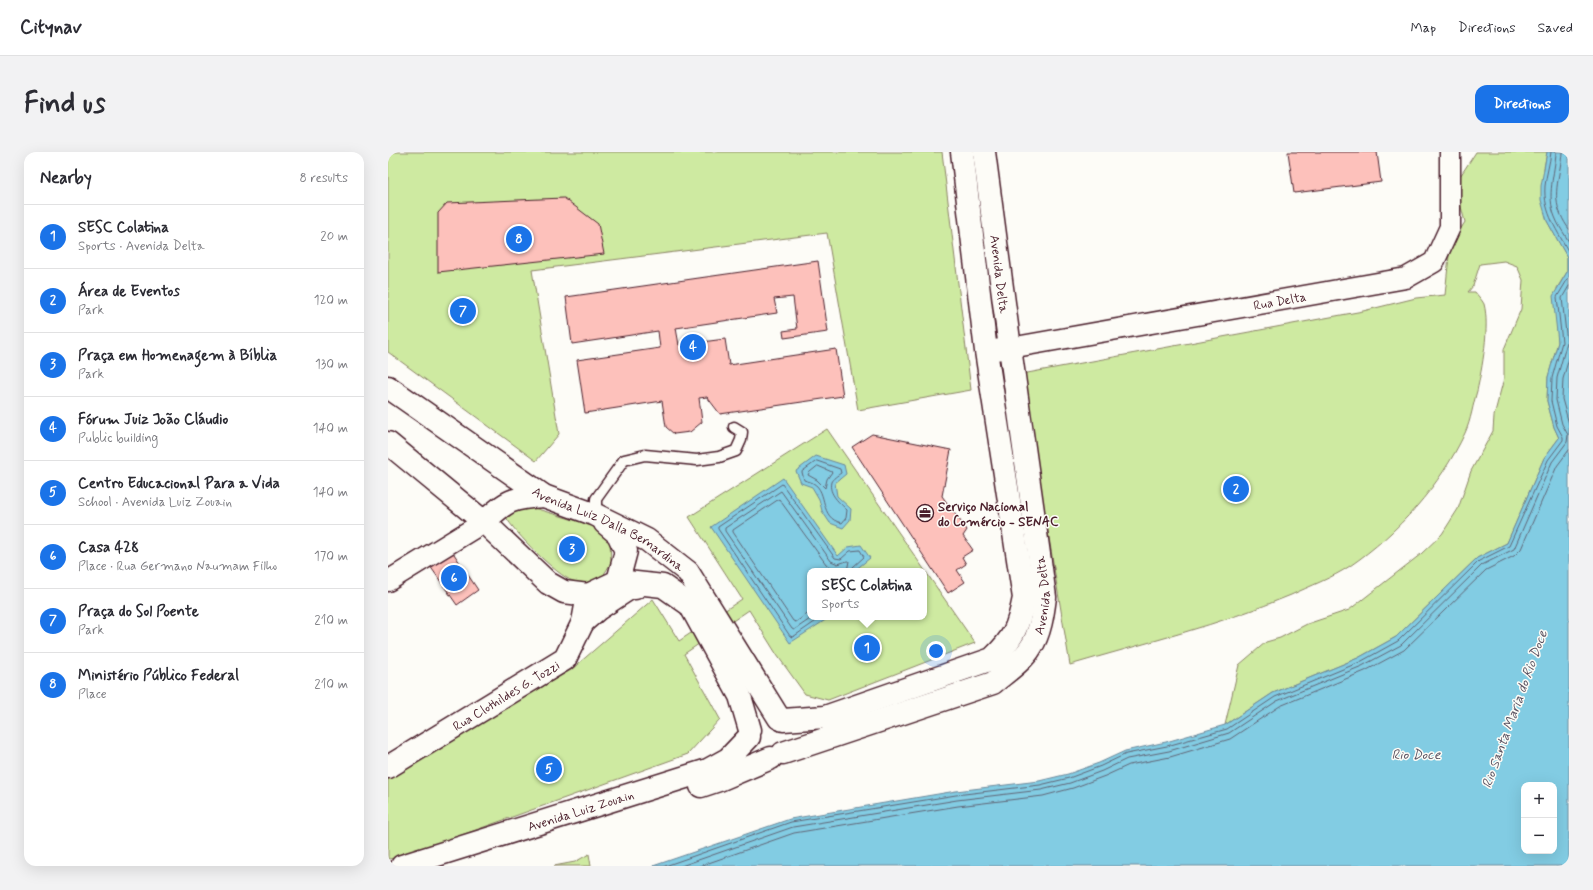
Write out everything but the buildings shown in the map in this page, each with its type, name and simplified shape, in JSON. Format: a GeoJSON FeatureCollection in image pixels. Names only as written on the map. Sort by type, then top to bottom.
{"type":"FeatureCollection","features":[{"type":"Feature","properties":{"kind":"street","name":"Avenida Delta"},"geometry":{"type":"LineString","coordinates":[[781,719],[825,717],[992,659],[1006,645],[1014,633],[1020,616],[1024,598],[986,351],[962,152]]}},
{"type":"Feature","properties":{"kind":"street","name":"Avenida Delta"},"geometry":{"type":"LineString","coordinates":[[777,755],[993,683],[1014,666],[1032,647],[1041,622],[1045,597],[984,152]]}},
{"type":"Feature","properties":{"kind":"street","name":"Rua Delta"},"geometry":{"type":"LineString","coordinates":[[986,351],[1406,278],[1434,262],[1450,227],[1450,152]]}},
{"type":"Feature","properties":{"kind":"street","name":"Avenida Luiz Dalla Bernardina"},"geometry":{"type":"LineString","coordinates":[[388,387],[544,496],[596,515],[647,540],[688,572],[781,719]]}},
{"type":"Feature","properties":{"kind":"street"},"geometry":{"type":"LineString","coordinates":[[388,443],[484,522],[548,583],[564,592],[588,595],[618,581],[626,552],[618,534],[596,515]]}},
{"type":"Feature","properties":{"kind":"street"},"geometry":{"type":"LineString","coordinates":[[388,581],[484,522],[502,505],[521,497],[544,496]]}},
{"type":"Feature","properties":{"kind":"street","name":"Avenida Luiz Dalla Bernardina"},"geometry":{"type":"LineString","coordinates":[[618,581],[663,586],[690,605],[740,696],[750,733]]}},
{"type":"Feature","properties":{"kind":"street"},"geometry":{"type":"LineString","coordinates":[[583,622],[598,609],[630,588],[663,586]]}},
{"type":"Feature","properties":{"kind":"street","name":"Rua Clothildes G. Tozzi"},"geometry":{"type":"LineString","coordinates":[[388,767],[565,659],[583,622],[588,595]]}},
{"type":"Feature","properties":{"kind":"street"},"geometry":{"type":"LineString","coordinates":[[770,716],[781,719],[787,725],[791,737],[789,748],[777,755],[758,754],[750,743],[750,733],[755,723],[762,718],[770,716]]}},
{"type":"Feature","properties":{"kind":"street","name":"Avenida Luiz Zouain"},"geometry":{"type":"LineString","coordinates":[[402,866],[708,770],[728,759],[750,733]]}},
{"type":"Feature","properties":{"kind":"street","name":"Avenida Luiz Zouain"},"geometry":{"type":"LineString","coordinates":[[453,866],[719,780],[777,755]]}},
{"type":"Feature","properties":{"kind":"lane"},"geometry":{"type":"LineString","coordinates":[[596,515],[596,499],[624,460],[645,455],[697,460],[719,457],[736,451],[741,440],[742,432],[734,426]]}},
{"type":"Feature","properties":{"kind":"green space"},"geometry":{"type":"Polygon","coordinates":[[[388,152],[942,152],[971,390],[858,410],[827,233],[532,270],[559,434],[536,461],[388,352],[388,152]]]}},
{"type":"Feature","properties":{"kind":"green space"},"geometry":{"type":"Polygon","coordinates":[[[1476,152],[1547,152],[1544,168],[1547,221],[1567,257],[1567,272],[1557,288],[1558,342],[1548,377],[1547,401],[1554,427],[1559,438],[1544,458],[1507,543],[1477,558],[1396,637],[1358,658],[1273,693],[1225,725],[1239,665],[1266,642],[1280,638],[1307,624],[1349,610],[1421,554],[1442,534],[1458,509],[1471,471],[1493,431],[1494,416],[1504,378],[1504,349],[1521,309],[1523,280],[1517,266],[1504,261],[1480,264],[1473,286],[1468,292],[1475,292],[1484,304],[1486,313],[1486,335],[1477,391],[1465,433],[1455,453],[1430,490],[1385,539],[1343,570],[1264,606],[1209,625],[1070,665],[1022,374],[1363,311],[1416,298],[1445,295],[1450,246],[1465,222],[1455,184],[1476,152]]]}},
{"type":"Feature","properties":{"kind":"green space"},"geometry":{"type":"Polygon","coordinates":[[[827,429],[923,568],[807,568],[807,620],[927,620],[927,574],[975,643],[828,700],[805,694],[777,655],[749,610],[684,654],[720,719],[688,754],[459,836],[411,856],[388,859],[388,777],[571,670],[653,599],[679,641],[742,599],[689,517],[827,429]]]}},
{"type":"Feature","properties":{"kind":"green space"},"geometry":{"type":"Polygon","coordinates":[[[534,508],[597,527],[610,540],[611,563],[601,579],[591,582],[573,581],[557,571],[536,553],[506,517],[515,509],[534,508]]]}},
{"type":"Feature","properties":{"kind":"green space"},"geometry":{"type":"Polygon","coordinates":[[[589,854],[591,866],[554,866],[575,862],[589,854]]]}},
{"type":"Feature","properties":{"kind":"water","name":"Rio Doce"},"geometry":{"type":"Polygon","coordinates":[[[1547,152],[1569,152],[1569,866],[653,866],[790,819],[956,791],[1039,781],[1068,774],[1099,763],[1125,751],[1166,742],[1225,725],[1273,693],[1358,658],[1396,637],[1477,558],[1507,543],[1544,458],[1559,438],[1554,427],[1547,401],[1548,377],[1558,342],[1553,296],[1567,272],[1567,257],[1547,221],[1541,200],[1541,186],[1547,152]]]}},
{"type":"Feature","properties":{"kind":"water"},"geometry":{"type":"Polygon","coordinates":[[[816,456],[844,465],[846,474],[835,483],[837,496],[851,509],[850,520],[843,528],[830,523],[822,511],[819,499],[812,487],[801,483],[796,471],[816,456]]]}},
{"type":"Feature","properties":{"kind":"water"},"geometry":{"type":"Polygon","coordinates":[[[783,478],[838,556],[848,547],[861,545],[870,558],[858,568],[807,568],[807,620],[825,620],[790,643],[711,527],[783,478]]]}},
{"type":"Feature","properties":{"kind":"place","name":"Ministério Público Federal"},"geometry":{"type":"Point","coordinates":[519,239]}},
{"type":"Feature","properties":{"kind":"place","name":"Praça do Sol Poente"},"geometry":{"type":"Point","coordinates":[463,311]}},
{"type":"Feature","properties":{"kind":"place","name":"Fórum Juiz João Cláudio"},"geometry":{"type":"Point","coordinates":[693,347]}},
{"type":"Feature","properties":{"kind":"place","name":"Área de Eventos"},"geometry":{"type":"Point","coordinates":[1236,489]}},
{"type":"Feature","properties":{"kind":"place","name":"Serviço Nacional do Comércio - SENAC"},"geometry":{"type":"Point","coordinates":[925,513]}},
{"type":"Feature","properties":{"kind":"place","name":"Praça em Homenagem à Bíblia"},"geometry":{"type":"Point","coordinates":[572,549]}},
{"type":"Feature","properties":{"kind":"place","name":"Casa 428"},"geometry":{"type":"Point","coordinates":[454,578]}},
{"type":"Feature","properties":{"kind":"place","name":"SESC Colatina"},"geometry":{"type":"Point","coordinates":[867,648]}},
{"type":"Feature","properties":{"kind":"place","name":"Centro Educacional Para a Vida"},"geometry":{"type":"Point","coordinates":[549,769]}},
{"type":"Feature","properties":{"kind":"water label","name":"Rio Santa Maria do Rio Doce"},"geometry":{"type":"Point","coordinates":[1514,709]}}]}
